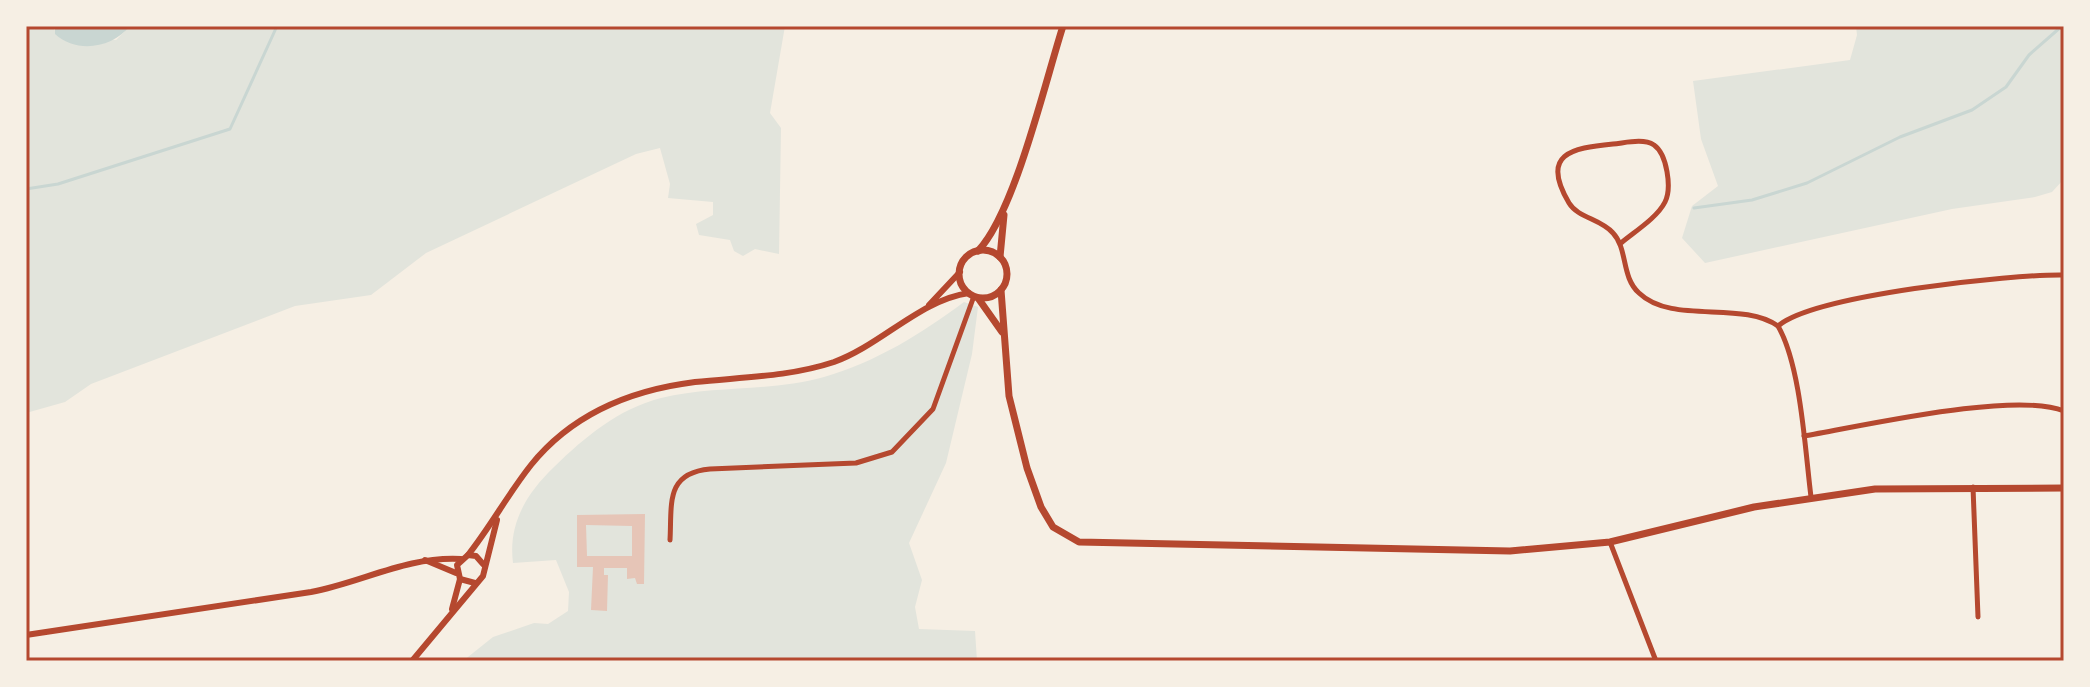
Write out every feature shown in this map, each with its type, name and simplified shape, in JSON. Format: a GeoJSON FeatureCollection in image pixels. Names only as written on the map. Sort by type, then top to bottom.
{"type":"FeatureCollection","features":[{"type":"Feature","properties":{"kind":"main road"},"geometry":{"type":"LineString","coordinates":[[1006,345],[993,314],[974,296],[960,272],[966,259],[978,251],[992,234],[1007,201],[1063,26]]}},
{"type":"Feature","properties":{"kind":"main road"},"geometry":{"type":"LineString","coordinates":[[974,296],[994,295],[1001,290],[1007,277],[1000,257],[1007,201]]}},
{"type":"Feature","properties":{"kind":"main road"},"geometry":{"type":"LineString","coordinates":[[978,251],[1000,257]]}},
{"type":"Feature","properties":{"kind":"main road"},"geometry":{"type":"LineString","coordinates":[[1001,290],[1009,396],[1027,468],[1046,518],[1069,539],[1094,544],[1479,551],[1610,542],[1754,507],[1875,489],[2064,488]]}},
{"type":"Feature","properties":{"kind":"street"},"geometry":{"type":"LineString","coordinates":[[1621,243],[1665,203],[1667,190],[1663,156],[1655,146],[1643,142],[1570,150],[1561,158],[1558,171],[1567,200],[1579,213],[1606,226],[1621,243],[1629,279],[1648,300],[1717,314],[1757,315],[1778,326],[1787,345],[1804,436],[1811,497]]}},
{"type":"Feature","properties":{"kind":"street"},"geometry":{"type":"LineString","coordinates":[[921,313],[960,272]]}},
{"type":"Feature","properties":{"kind":"street"},"geometry":{"type":"LineString","coordinates":[[1778,326],[1798,314],[1875,296],[2012,277],[2064,275]]}},
{"type":"Feature","properties":{"kind":"street"},"geometry":{"type":"LineString","coordinates":[[448,619],[464,557],[498,517],[519,482],[549,445],[611,403],[663,386],[783,374],[822,365],[875,343],[954,296],[974,296],[933,409],[898,448],[883,456],[856,463],[710,469],[687,474],[673,491],[670,540]]}},
{"type":"Feature","properties":{"kind":"street"},"geometry":{"type":"LineString","coordinates":[[1804,436],[1960,410],[2041,403],[2064,411]]}},
{"type":"Feature","properties":{"kind":"street"},"geometry":{"type":"LineString","coordinates":[[1973,487],[1978,617]]}},
{"type":"Feature","properties":{"kind":"street"},"geometry":{"type":"LineString","coordinates":[[412,661],[483,576],[483,564],[498,517]]}},
{"type":"Feature","properties":{"kind":"street"},"geometry":{"type":"LineString","coordinates":[[1610,542],[1656,661]]}},
{"type":"Feature","properties":{"kind":"street"},"geometry":{"type":"LineString","coordinates":[[26,635],[325,589],[406,562],[464,557],[479,558],[483,564]]}},
{"type":"Feature","properties":{"kind":"street"},"geometry":{"type":"LineString","coordinates":[[425,560],[475,583]]}},
{"type":"Feature","properties":{"kind":"shaded area"},"geometry":{"type":"Polygon","coordinates":[[[26,26],[55,26],[54,30],[116,40],[130,26],[785,26],[770,113],[781,128],[779,254],[755,249],[743,256],[734,251],[730,240],[699,235],[696,224],[713,215],[713,202],[668,198],[670,184],[660,148],[636,154],[426,253],[371,295],[295,306],[91,384],[65,402],[26,413],[26,26]]]}},
{"type":"Feature","properties":{"kind":"shaded area"},"geometry":{"type":"Polygon","coordinates":[[[55,26],[130,26],[114,39],[84,46],[55,34],[55,26]]]}},
{"type":"Feature","properties":{"kind":"shaded area"},"geometry":{"type":"Polygon","coordinates":[[[1856,26],[2064,26],[2064,179],[2052,192],[2035,197],[1952,209],[1705,263],[1682,238],[1692,206],[1718,186],[1701,139],[1693,81],[1850,60],[1857,35],[1856,26]]]}},
{"type":"Feature","properties":{"kind":"shaded area"},"geometry":{"type":"Polygon","coordinates":[[[964,302],[978,307],[972,354],[946,463],[909,543],[922,580],[915,607],[919,629],[975,631],[977,661],[463,661],[493,637],[534,623],[548,624],[568,611],[569,592],[556,560],[513,563],[513,535],[521,510],[544,477],[603,425],[630,409],[661,398],[701,391],[784,385],[843,371],[897,346],[964,302]]]}},
{"type":"Feature","properties":{"kind":"building"},"geometry":{"type":"Polygon","coordinates":[[[645,514],[644,584],[637,584],[635,578],[627,579],[627,568],[604,568],[604,575],[608,575],[607,611],[591,610],[593,567],[577,567],[577,515],[645,514]],[[586,525],[587,556],[632,556],[632,526],[586,525]]]}},
{"type":"Feature","properties":{"kind":"waterway"},"geometry":{"type":"LineString","coordinates":[[26,189],[58,184],[230,129],[277,26]]}},
{"type":"Feature","properties":{"kind":"waterway"},"geometry":{"type":"LineString","coordinates":[[1694,208],[1752,200],[1807,183],[1900,137],[1972,110],[2006,87],[2029,55],[2062,26]]}}]}
